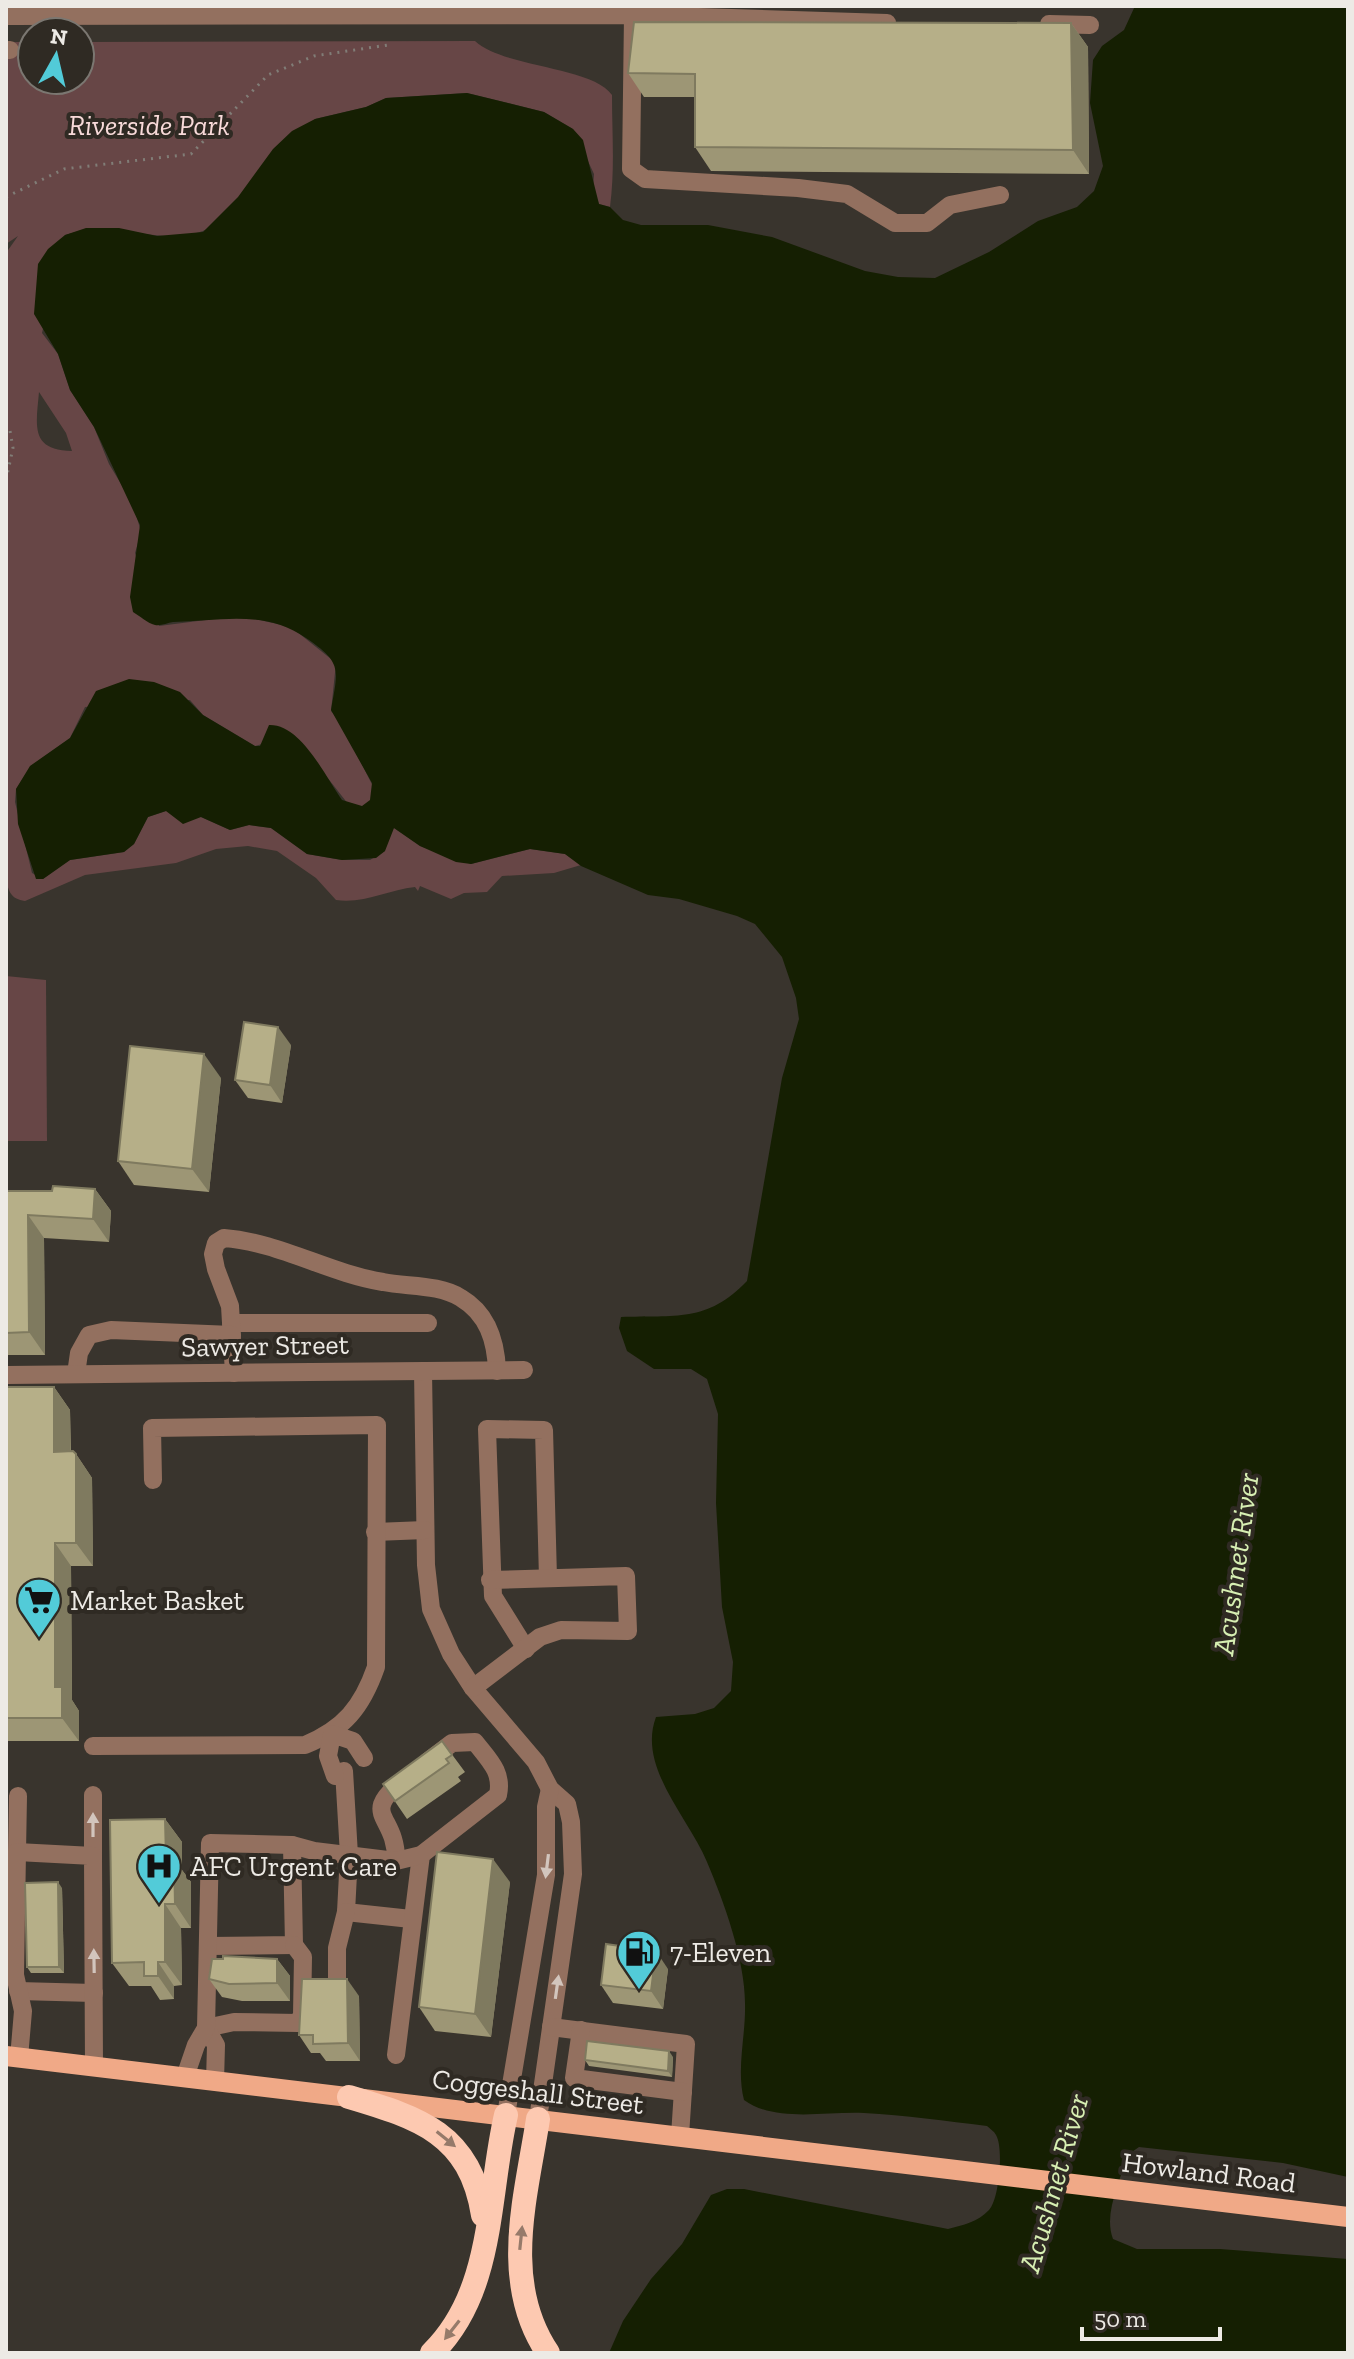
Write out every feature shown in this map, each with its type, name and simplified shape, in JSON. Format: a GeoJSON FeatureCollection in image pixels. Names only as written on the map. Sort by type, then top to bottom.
{"type":"FeatureCollection","features":[{"type":"Feature","properties":{"kind":"highway"},"geometry":{"type":"LineString","coordinates":[[349,2097],[411,2118],[452,2143],[467,2164],[478,2192],[483,2214],[484,2251]]}},
{"type":"Feature","properties":{"kind":"highway"},"geometry":{"type":"LineString","coordinates":[[432,2353],[465,2311],[478,2280],[506,2115]]}},
{"type":"Feature","properties":{"kind":"highway"},"geometry":{"type":"LineString","coordinates":[[538,2119],[519,2266],[529,2314],[548,2353]]}},
{"type":"Feature","properties":{"kind":"main road","name":"Coggeshall Street"},"geometry":{"type":"LineString","coordinates":[[13,2057],[1063,2182]]}},
{"type":"Feature","properties":{"kind":"main road","name":"Howland Road"},"geometry":{"type":"LineString","coordinates":[[1063,2182],[1348,2217]]}},
{"type":"Feature","properties":{"kind":"street"},"geometry":{"type":"LineString","coordinates":[[627,12],[631,169],[645,179],[847,194],[895,223],[927,223],[950,205],[1000,195]]}},
{"type":"Feature","properties":{"kind":"street"},"geometry":{"type":"LineString","coordinates":[[6,16],[627,12],[906,23]]}},
{"type":"Feature","properties":{"kind":"street"},"geometry":{"type":"LineString","coordinates":[[1029,24],[1090,25]]}},
{"type":"Feature","properties":{"kind":"street"},"geometry":{"type":"LineString","coordinates":[[234,1373],[226,1288],[216,1269],[213,1254],[216,1243],[224,1238],[267,1245],[317,1265],[381,1282],[459,1296],[478,1311],[490,1329],[497,1371]]}},
{"type":"Feature","properties":{"kind":"street"},"geometry":{"type":"LineString","coordinates":[[76,1374],[79,1353],[89,1335],[111,1330],[428,1323]]}},
{"type":"Feature","properties":{"kind":"street","name":"Sawyer Street"},"geometry":{"type":"LineString","coordinates":[[6,1375],[524,1370]]}},
{"type":"Feature","properties":{"kind":"street"},"geometry":{"type":"LineString","coordinates":[[423,1371],[425,1530],[431,1609],[451,1654],[473,1688],[536,1762],[550,1789],[567,1804],[574,1856],[538,2119]]}},
{"type":"Feature","properties":{"kind":"street"},"geometry":{"type":"LineString","coordinates":[[93,1746],[305,1745],[332,1734],[358,1708],[376,1667],[377,1425],[152,1428],[153,1480]]}},
{"type":"Feature","properties":{"kind":"street"},"geometry":{"type":"LineString","coordinates":[[526,1649],[499,1609],[490,1580],[487,1429],[544,1430],[548,1578]]}},
{"type":"Feature","properties":{"kind":"street"},"geometry":{"type":"LineString","coordinates":[[375,1532],[425,1530]]}},
{"type":"Feature","properties":{"kind":"street"},"geometry":{"type":"LineString","coordinates":[[473,1688],[540,1637],[561,1630],[628,1631],[626,1576],[490,1580]]}},
{"type":"Feature","properties":{"kind":"street"},"geometry":{"type":"LineString","coordinates":[[332,1734],[353,1741],[364,1758]]}},
{"type":"Feature","properties":{"kind":"street"},"geometry":{"type":"LineString","coordinates":[[332,1734],[328,1756],[340,1774],[349,1855],[346,1912],[337,1948],[337,1983]]}},
{"type":"Feature","properties":{"kind":"street"},"geometry":{"type":"LineString","coordinates":[[185,2077],[196,2045],[206,2028],[210,1843],[292,1845],[396,1861],[421,1855],[498,1795],[501,1782],[497,1770],[475,1742],[452,1743],[385,1795],[379,1813],[396,1840],[396,1861]]}},
{"type":"Feature","properties":{"kind":"street"},"geometry":{"type":"LineString","coordinates":[[506,2115],[543,1897],[549,1852],[546,1807],[550,1789]]}},
{"type":"Feature","properties":{"kind":"street"},"geometry":{"type":"LineString","coordinates":[[93,1795],[94,2067]]}},
{"type":"Feature","properties":{"kind":"street"},"geometry":{"type":"LineString","coordinates":[[13,2057],[23,2011],[15,1975],[18,1796]]}},
{"type":"Feature","properties":{"kind":"street"},"geometry":{"type":"LineString","coordinates":[[206,2028],[234,2022],[298,2023],[302,2015],[303,1957],[294,1945],[292,1845]]}},
{"type":"Feature","properties":{"kind":"street"},"geometry":{"type":"LineString","coordinates":[[17,1852],[93,1856]]}},
{"type":"Feature","properties":{"kind":"street"},"geometry":{"type":"LineString","coordinates":[[396,2055],[421,1855]]}},
{"type":"Feature","properties":{"kind":"street"},"geometry":{"type":"LineString","coordinates":[[346,1912],[411,1919]]}},
{"type":"Feature","properties":{"kind":"street"},"geometry":{"type":"LineString","coordinates":[[208,1946],[294,1945]]}},
{"type":"Feature","properties":{"kind":"street"},"geometry":{"type":"LineString","coordinates":[[18,1991],[94,1993]]}},
{"type":"Feature","properties":{"kind":"street"},"geometry":{"type":"LineString","coordinates":[[551,2027],[686,2044],[680,2136]]}},
{"type":"Feature","properties":{"kind":"street"},"geometry":{"type":"LineString","coordinates":[[206,2028],[216,2045],[215,2081]]}},
{"type":"Feature","properties":{"kind":"street"},"geometry":{"type":"LineString","coordinates":[[581,2030],[574,2078],[683,2092]]}},
{"type":"Feature","properties":{"kind":"path"},"geometry":{"type":"LineString","coordinates":[[6,197],[64,169],[191,154],[268,75],[304,59],[388,45]]}},
{"type":"Feature","properties":{"kind":"path"},"geometry":{"type":"LineString","coordinates":[[6,412],[13,448],[6,480]]}},
{"type":"Feature","properties":{"kind":"green space","name":"Riverside Park"},"geometry":{"type":"Polygon","coordinates":[[[475,41],[506,57],[586,78],[602,85],[612,95],[610,207],[599,204],[593,189],[594,174],[573,129],[544,112],[467,93],[386,98],[366,107],[315,119],[213,226],[197,233],[161,236],[103,230],[65,235],[42,333],[58,354],[70,390],[94,427],[109,464],[133,504],[141,532],[135,553],[159,626],[229,617],[291,627],[336,663],[331,711],[341,723],[394,828],[420,846],[471,864],[530,849],[565,854],[581,865],[554,873],[502,876],[487,892],[464,893],[451,899],[420,886],[418,891],[415,887],[346,901],[336,900],[316,878],[277,851],[248,846],[216,849],[176,863],[85,875],[25,901],[11,894],[6,880],[6,253],[18,236],[6,244],[6,42],[16,42],[16,96],[96,96],[96,42],[475,41]],[[39,392],[37,425],[42,441],[58,450],[72,451],[66,433],[39,392]],[[190,700],[85,707],[70,738],[31,766],[16,789],[15,802],[32,873],[43,879],[70,860],[124,852],[134,844],[148,817],[166,811],[201,817],[230,830],[249,825],[271,828],[307,854],[342,860],[370,860],[385,851],[294,735],[255,746],[203,715],[190,700]]]}},
{"type":"Feature","properties":{"kind":"green space"},"geometry":{"type":"Polygon","coordinates":[[[6,976],[46,980],[47,1141],[6,1141],[6,976]]]}},
{"type":"Feature","properties":{"kind":"water","name":"Acushnet River"},"geometry":{"type":"Polygon","coordinates":[[[1135,6],[1348,6],[1348,2177],[1283,2163],[1139,2147],[1126,2156],[1111,2208],[1110,2229],[1113,2239],[1137,2249],[1220,2249],[1348,2259],[1348,2353],[609,2353],[623,2321],[651,2279],[682,2244],[711,2195],[727,2189],[744,2189],[948,2229],[985,2214],[998,2185],[998,2142],[987,2126],[879,2114],[786,2114],[757,2107],[744,2100],[741,2064],[745,2003],[737,1950],[707,1862],[668,1792],[653,1755],[652,1736],[656,1717],[695,1714],[714,1708],[731,1691],[733,1662],[722,1607],[716,1503],[718,1414],[707,1379],[691,1369],[654,1369],[627,1351],[619,1328],[621,1317],[674,1316],[704,1310],[732,1295],[747,1281],[782,1078],[799,1019],[796,998],[782,957],[755,924],[679,899],[648,895],[581,866],[565,854],[530,849],[471,864],[456,862],[420,846],[394,828],[385,851],[376,858],[342,860],[307,854],[271,828],[249,825],[230,830],[201,817],[183,824],[166,811],[148,817],[134,844],[124,852],[70,860],[43,879],[36,879],[18,824],[16,789],[30,766],[70,738],[96,691],[129,679],[154,682],[180,692],[203,715],[255,746],[260,746],[269,725],[292,733],[311,753],[342,800],[362,806],[370,800],[372,783],[331,710],[336,676],[332,661],[306,638],[274,623],[258,620],[224,619],[157,625],[133,612],[130,597],[140,525],[94,427],[70,390],[58,354],[34,314],[38,264],[48,249],[65,235],[86,228],[119,228],[157,236],[203,232],[238,197],[273,149],[292,131],[315,119],[366,107],[386,98],[467,93],[544,112],[573,129],[583,140],[599,204],[610,207],[623,220],[641,225],[708,225],[772,237],[865,271],[898,277],[935,278],[989,252],[1038,221],[1077,207],[1094,191],[1103,166],[1090,103],[1093,60],[1102,46],[1124,30],[1135,6]]]}},
{"type":"Feature","properties":{"kind":"building"},"geometry":{"type":"Polygon","coordinates":[[[634,22],[1071,23],[1073,150],[695,147],[695,74],[628,73],[634,22]]]}},
{"type":"Feature","properties":{"kind":"building"},"geometry":{"type":"Polygon","coordinates":[[[244,1022],[278,1027],[270,1085],[235,1080],[244,1022]]]}},
{"type":"Feature","properties":{"kind":"building"},"geometry":{"type":"Polygon","coordinates":[[[130,1046],[204,1054],[192,1169],[118,1161],[130,1046]]]}},
{"type":"Feature","properties":{"kind":"building"},"geometry":{"type":"Polygon","coordinates":[[[53,1186],[95,1189],[93,1219],[28,1215],[29,1332],[6,1333],[6,1191],[52,1191],[53,1186]]]}},
{"type":"Feature","properties":{"kind":"building","name":"Market Basket"},"geometry":{"type":"Polygon","coordinates":[[[6,1387],[54,1387],[54,1452],[73,1451],[76,1454],[76,1543],[55,1543],[55,1687],[62,1687],[62,1718],[6,1718],[6,1387]]]}},
{"type":"Feature","properties":{"kind":"building"},"geometry":{"type":"Polygon","coordinates":[[[442,1741],[452,1755],[446,1759],[449,1763],[395,1801],[383,1784],[442,1741]]]}},
{"type":"Feature","properties":{"kind":"building","name":"AFC Urgent Care"},"geometry":{"type":"Polygon","coordinates":[[[165,1819],[166,1858],[174,1858],[175,1904],[165,1904],[165,1962],[158,1962],[158,1976],[144,1976],[144,1962],[112,1963],[110,1820],[165,1819]]]}},
{"type":"Feature","properties":{"kind":"building"},"geometry":{"type":"Polygon","coordinates":[[[437,1852],[493,1859],[475,2014],[419,2007],[437,1852]]]}},
{"type":"Feature","properties":{"kind":"building"},"geometry":{"type":"Polygon","coordinates":[[[58,1882],[59,1967],[27,1967],[25,1883],[58,1882]]]}},
{"type":"Feature","properties":{"kind":"building"},"geometry":{"type":"Polygon","coordinates":[[[606,1944],[656,1951],[651,1991],[601,1985],[606,1944]]]}},
{"type":"Feature","properties":{"kind":"building"},"geometry":{"type":"Polygon","coordinates":[[[223,1956],[277,1959],[277,1983],[229,1984],[209,1979],[212,1959],[223,1959],[223,1956]]]}},
{"type":"Feature","properties":{"kind":"building"},"geometry":{"type":"Polygon","coordinates":[[[302,1979],[347,1979],[348,2043],[313,2044],[313,2035],[299,2035],[302,1979]]]}},
{"type":"Feature","properties":{"kind":"building"},"geometry":{"type":"Polygon","coordinates":[[[587,2041],[669,2051],[668,2071],[585,2060],[587,2041]]]}},
{"type":"Feature","properties":{"kind":"place","name":"Market Basket"},"geometry":{"type":"Point","coordinates":[39,1639]}},
{"type":"Feature","properties":{"kind":"place","name":"AFC Urgent Care"},"geometry":{"type":"Point","coordinates":[159,1905]}},
{"type":"Feature","properties":{"kind":"place","name":"7-Eleven"},"geometry":{"type":"Point","coordinates":[639,1991]}}]}
